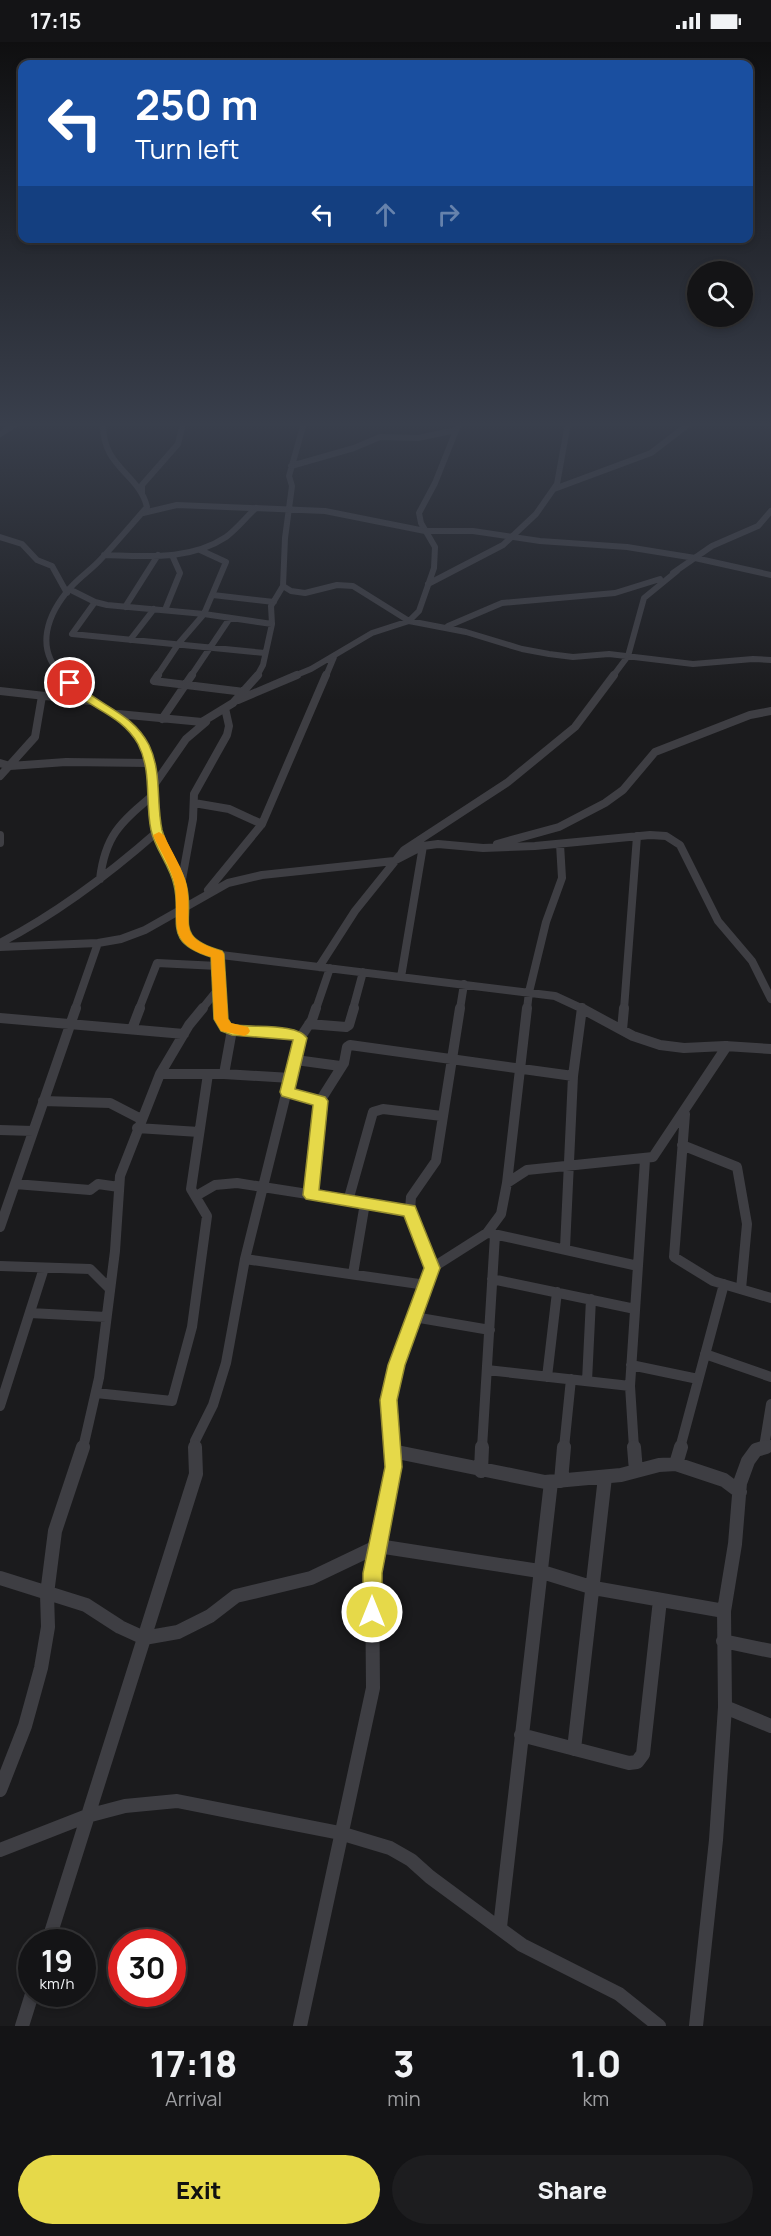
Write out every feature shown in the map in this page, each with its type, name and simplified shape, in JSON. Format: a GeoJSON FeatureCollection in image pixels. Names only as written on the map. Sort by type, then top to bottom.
{"type":"FeatureCollection","features":[{"type":"Feature","properties":{"kind":"street"},"geometry":{"type":"LineString","coordinates":[[141,516],[68,591],[53,614],[47,628],[46,652],[49,662],[80,693],[118,714],[191,722],[208,720]]}},
{"type":"Feature","properties":{"kind":"street"},"geometry":{"type":"LineString","coordinates":[[104,555],[172,555],[200,550],[225,537],[248,516]]}},
{"type":"Feature","properties":{"kind":"street"},"geometry":{"type":"LineString","coordinates":[[233,703],[264,665],[272,624],[271,606],[283,586],[288,516]]}},
{"type":"Feature","properties":{"kind":"street"},"geometry":{"type":"LineString","coordinates":[[353,516],[425,531],[473,531],[540,541],[627,547],[695,558],[771,575]]}},
{"type":"Feature","properties":{"kind":"street"},"geometry":{"type":"LineString","coordinates":[[154,785],[186,739],[225,708],[334,657],[372,633],[409,621],[420,611],[434,568],[435,547],[425,531],[420,516]]}},
{"type":"Feature","properties":{"kind":"street"},"geometry":{"type":"LineString","coordinates":[[428,584],[484,556],[513,536],[534,516]]}},
{"type":"Feature","properties":{"kind":"street"},"geometry":{"type":"LineString","coordinates":[[319,967],[355,911],[394,861],[417,841],[508,782],[575,727],[628,656],[644,598],[712,546],[753,531],[768,516]]}},
{"type":"Feature","properties":{"kind":"street"},"geometry":{"type":"LineString","coordinates":[[1,538],[21,544],[37,560],[52,566],[68,591],[95,602],[272,624]]}},
{"type":"Feature","properties":{"kind":"street"},"geometry":{"type":"LineString","coordinates":[[200,550],[226,562],[204,614],[179,643],[154,681],[244,692]]}},
{"type":"Feature","properties":{"kind":"street"},"geometry":{"type":"LineString","coordinates":[[126,607],[158,555]]}},
{"type":"Feature","properties":{"kind":"street"},"geometry":{"type":"LineString","coordinates":[[165,610],[180,573],[172,555]]}},
{"type":"Feature","properties":{"kind":"street"},"geometry":{"type":"LineString","coordinates":[[443,627],[461,624],[490,606],[502,603],[615,593],[651,584],[677,572]]}},
{"type":"Feature","properties":{"kind":"street"},"geometry":{"type":"LineString","coordinates":[[283,586],[305,593],[337,585],[353,586],[409,621],[443,627],[549,654],[573,657],[609,654],[693,664],[753,659],[771,660]]}},
{"type":"Feature","properties":{"kind":"street"},"geometry":{"type":"LineString","coordinates":[[213,595],[274,602]]}},
{"type":"Feature","properties":{"kind":"street"},"geometry":{"type":"LineString","coordinates":[[95,602],[72,634],[265,653]]}},
{"type":"Feature","properties":{"kind":"street"},"geometry":{"type":"LineString","coordinates":[[130,640],[154,609]]}},
{"type":"Feature","properties":{"kind":"street"},"geometry":{"type":"LineString","coordinates":[[162,719],[230,618]]}},
{"type":"Feature","properties":{"kind":"street"},"geometry":{"type":"LineString","coordinates":[[206,894],[262,824],[334,657]]}},
{"type":"Feature","properties":{"kind":"street"},"geometry":{"type":"LineString","coordinates":[[1,692],[94,702]]}},
{"type":"Feature","properties":{"kind":"street"},"geometry":{"type":"LineString","coordinates":[[0,776],[35,737],[42,696]]}},
{"type":"Feature","properties":{"kind":"street"},"geometry":{"type":"LineString","coordinates":[[225,708],[229,726],[227,735],[220,750],[202,776],[194,794],[181,885],[182,927],[191,943],[200,949],[218,954],[555,996],[643,1040],[674,1048],[728,1046],[771,1049]]}},
{"type":"Feature","properties":{"kind":"street"},"geometry":{"type":"LineString","coordinates":[[483,848],[559,827],[605,803],[622,790],[655,752],[750,716],[771,711]]}},
{"type":"Feature","properties":{"kind":"street"},"geometry":{"type":"LineString","coordinates":[[118,714],[139,739],[149,763],[154,785],[152,796],[157,832],[181,885]]}},
{"type":"Feature","properties":{"kind":"street"},"geometry":{"type":"LineString","coordinates":[[0,763],[10,766],[66,762],[149,763]]}},
{"type":"Feature","properties":{"kind":"street"},"geometry":{"type":"LineString","coordinates":[[100,879],[102,854],[108,838],[152,796]]}},
{"type":"Feature","properties":{"kind":"street"},"geometry":{"type":"LineString","coordinates":[[194,803],[227,807],[262,824]]}},
{"type":"Feature","properties":{"kind":"street"},"geometry":{"type":"LineString","coordinates":[[0,943],[66,908],[157,832]]}},
{"type":"Feature","properties":{"kind":"street"},"geometry":{"type":"LineString","coordinates":[[0,835],[0,843]]}},
{"type":"Feature","properties":{"kind":"street"},"geometry":{"type":"LineString","coordinates":[[622,1030],[637,836]]}},
{"type":"Feature","properties":{"kind":"street"},"geometry":{"type":"LineString","coordinates":[[0,948],[98,943],[121,939],[145,930],[228,883],[262,875],[394,861],[423,846],[438,844],[483,848],[560,844],[637,836],[666,836],[680,845],[718,921],[752,961],[771,999]]}},
{"type":"Feature","properties":{"kind":"street"},"geometry":{"type":"LineString","coordinates":[[481,1471],[490,1330],[491,1234],[501,1214],[507,1183],[529,992],[546,922],[562,878],[560,844]]}},
{"type":"Feature","properties":{"kind":"street"},"geometry":{"type":"LineString","coordinates":[[401,976],[423,846]]}},
{"type":"Feature","properties":{"kind":"street"},"geometry":{"type":"LineString","coordinates":[[0,1227],[4,1204],[15,1184],[98,943]]}},
{"type":"Feature","properties":{"kind":"street"},"geometry":{"type":"LineString","coordinates":[[218,954],[221,1019],[226,1027],[232,1030],[292,1034],[300,1038]]}},
{"type":"Feature","properties":{"kind":"street"},"geometry":{"type":"LineString","coordinates":[[132,1029],[157,963],[218,966]]}},
{"type":"Feature","properties":{"kind":"street"},"geometry":{"type":"LineString","coordinates":[[52,1929],[196,1474],[195,1441],[213,1405],[226,1363],[245,1259],[300,1038],[309,1024],[330,968]]}},
{"type":"Feature","properties":{"kind":"street"},"geometry":{"type":"LineString","coordinates":[[309,1024],[346,1027],[349,1024],[363,972]]}},
{"type":"Feature","properties":{"kind":"street"},"geometry":{"type":"LineString","coordinates":[[300,2026],[340,1833],[374,1688],[372,1573],[392,1480],[389,1400],[396,1365],[432,1268],[410,1210],[411,1197],[435,1161],[464,984]]}},
{"type":"Feature","properties":{"kind":"street"},"geometry":{"type":"LineString","coordinates":[[0,1790],[25,1726],[41,1668],[48,1627],[48,1594],[55,1531],[87,1435],[96,1393],[110,1289],[120,1176],[160,1074],[184,1034],[219,988]]}},
{"type":"Feature","properties":{"kind":"street"},"geometry":{"type":"LineString","coordinates":[[565,1248],[573,1076],[582,1008]]}},
{"type":"Feature","properties":{"kind":"street"},"geometry":{"type":"LineString","coordinates":[[0,1018],[184,1034]]}},
{"type":"Feature","properties":{"kind":"street"},"geometry":{"type":"LineString","coordinates":[[224,1074],[232,1030]]}},
{"type":"Feature","properties":{"kind":"street"},"geometry":{"type":"LineString","coordinates":[[311,1195],[320,1101],[340,1066],[344,1064],[347,1047],[350,1045],[573,1076]]}},
{"type":"Feature","properties":{"kind":"street"},"geometry":{"type":"LineString","coordinates":[[507,1183],[527,1170],[645,1160],[653,1157],[658,1153],[728,1046]]}},
{"type":"Feature","properties":{"kind":"street"},"geometry":{"type":"LineString","coordinates":[[296,1060],[340,1066]]}},
{"type":"Feature","properties":{"kind":"street"},"geometry":{"type":"LineString","coordinates":[[160,1074],[224,1074],[291,1078]]}},
{"type":"Feature","properties":{"kind":"street"},"geometry":{"type":"LineString","coordinates":[[96,1393],[172,1401],[192,1327],[207,1216],[191,1189],[208,1074]]}},
{"type":"Feature","properties":{"kind":"street"},"geometry":{"type":"LineString","coordinates":[[287,1092],[320,1101]]}},
{"type":"Feature","properties":{"kind":"street"},"geometry":{"type":"LineString","coordinates":[[43,1101],[110,1103],[139,1123],[199,1132]]}},
{"type":"Feature","properties":{"kind":"street"},"geometry":{"type":"LineString","coordinates":[[348,1201],[373,1112],[383,1108],[442,1116]]}},
{"type":"Feature","properties":{"kind":"street"},"geometry":{"type":"LineString","coordinates":[[685,1111],[674,1257],[713,1281],[771,1298]]}},
{"type":"Feature","properties":{"kind":"street"},"geometry":{"type":"LineString","coordinates":[[0,1130],[33,1131]]}},
{"type":"Feature","properties":{"kind":"street"},"geometry":{"type":"LineString","coordinates":[[682,1145],[737,1167],[747,1224],[741,1289]]}},
{"type":"Feature","properties":{"kind":"street"},"geometry":{"type":"LineString","coordinates":[[636,1471],[630,1386],[645,1160]]}},
{"type":"Feature","properties":{"kind":"street"},"geometry":{"type":"LineString","coordinates":[[196,1196],[215,1185],[237,1182],[410,1210]]}},
{"type":"Feature","properties":{"kind":"street"},"geometry":{"type":"LineString","coordinates":[[15,1184],[90,1190],[98,1184],[119,1187]]}},
{"type":"Feature","properties":{"kind":"street"},"geometry":{"type":"LineString","coordinates":[[353,1274],[365,1203]]}},
{"type":"Feature","properties":{"kind":"street"},"geometry":{"type":"LineString","coordinates":[[432,1268],[491,1234],[565,1248],[638,1266]]}},
{"type":"Feature","properties":{"kind":"street"},"geometry":{"type":"LineString","coordinates":[[245,1259],[426,1285]]}},
{"type":"Feature","properties":{"kind":"street"},"geometry":{"type":"LineString","coordinates":[[0,1266],[90,1269],[110,1289]]}},
{"type":"Feature","properties":{"kind":"street"},"geometry":{"type":"LineString","coordinates":[[0,1406],[44,1268]]}},
{"type":"Feature","properties":{"kind":"street"},"geometry":{"type":"LineString","coordinates":[[492,1279],[635,1309]]}},
{"type":"Feature","properties":{"kind":"street"},"geometry":{"type":"LineString","coordinates":[[676,1464],[724,1284]]}},
{"type":"Feature","properties":{"kind":"street"},"geometry":{"type":"LineString","coordinates":[[547,1377],[557,1292]]}},
{"type":"Feature","properties":{"kind":"street"},"geometry":{"type":"LineString","coordinates":[[587,1381],[591,1299]]}},
{"type":"Feature","properties":{"kind":"street"},"geometry":{"type":"LineString","coordinates":[[30,1313],[106,1317]]}},
{"type":"Feature","properties":{"kind":"street"},"geometry":{"type":"LineString","coordinates":[[414,1317],[490,1330]]}},
{"type":"Feature","properties":{"kind":"street"},"geometry":{"type":"LineString","coordinates":[[705,1353],[771,1377]]}},
{"type":"Feature","properties":{"kind":"street"},"geometry":{"type":"LineString","coordinates":[[631,1365],[698,1379]]}},
{"type":"Feature","properties":{"kind":"street"},"geometry":{"type":"LineString","coordinates":[[487,1370],[630,1386]]}},
{"type":"Feature","properties":{"kind":"street"},"geometry":{"type":"LineString","coordinates":[[500,1927],[539,1571],[572,1380]]}},
{"type":"Feature","properties":{"kind":"street"},"geometry":{"type":"LineString","coordinates":[[696,2026],[717,1840],[725,1707],[724,1611],[735,1544],[740,1492],[748,1461],[756,1450],[768,1446],[771,1404]]}},
{"type":"Feature","properties":{"kind":"street"},"geometry":{"type":"LineString","coordinates":[[392,1451],[481,1471],[556,1481],[605,1477],[659,1465],[676,1464],[724,1480],[740,1492]]}},
{"type":"Feature","properties":{"kind":"street"},"geometry":{"type":"LineString","coordinates":[[574,1749],[605,1477]]}},
{"type":"Feature","properties":{"kind":"street"},"geometry":{"type":"LineString","coordinates":[[0,1578],[86,1605],[120,1627],[144,1638],[178,1632],[210,1616],[236,1596],[312,1578],[378,1545],[539,1571],[594,1588],[724,1611]]}},
{"type":"Feature","properties":{"kind":"street"},"geometry":{"type":"LineString","coordinates":[[521,1735],[629,1763],[637,1762],[643,1754],[660,1600]]}},
{"type":"Feature","properties":{"kind":"street"},"geometry":{"type":"LineString","coordinates":[[723,1641],[771,1651]]}},
{"type":"Feature","properties":{"kind":"street"},"geometry":{"type":"LineString","coordinates":[[725,1707],[771,1726]]}},
{"type":"Feature","properties":{"kind":"street"},"geometry":{"type":"LineString","coordinates":[[0,1850],[87,1816],[125,1806],[177,1801],[244,1812],[340,1833],[390,1848],[411,1860],[430,1877],[522,1945],[619,1994],[659,2026]]}},
{"type":"Feature","properties":{"kind":"street"},"geometry":{"type":"LineString","coordinates":[[22,2026],[28,2007]]}},
{"type":"Feature","properties":{"kind":"slow traffic"},"geometry":{"type":"LineString","coordinates":[[159,835],[181,885],[182,927],[185,936],[200,949],[218,954],[221,1019],[226,1027],[244,1031]]}},
{"type":"Feature","properties":{"kind":"route"},"geometry":{"type":"LineString","coordinates":[[70,683],[80,693],[118,714],[134,731],[144,747],[154,785],[153,817],[157,832],[181,885],[182,927],[191,943],[200,949],[218,954],[221,1019],[226,1027],[232,1030],[292,1034],[300,1038],[287,1092],[320,1101],[321,1111],[311,1195],[410,1210],[432,1268],[396,1365],[389,1400],[392,1480],[372,1573],[372,1612]]}}]}
